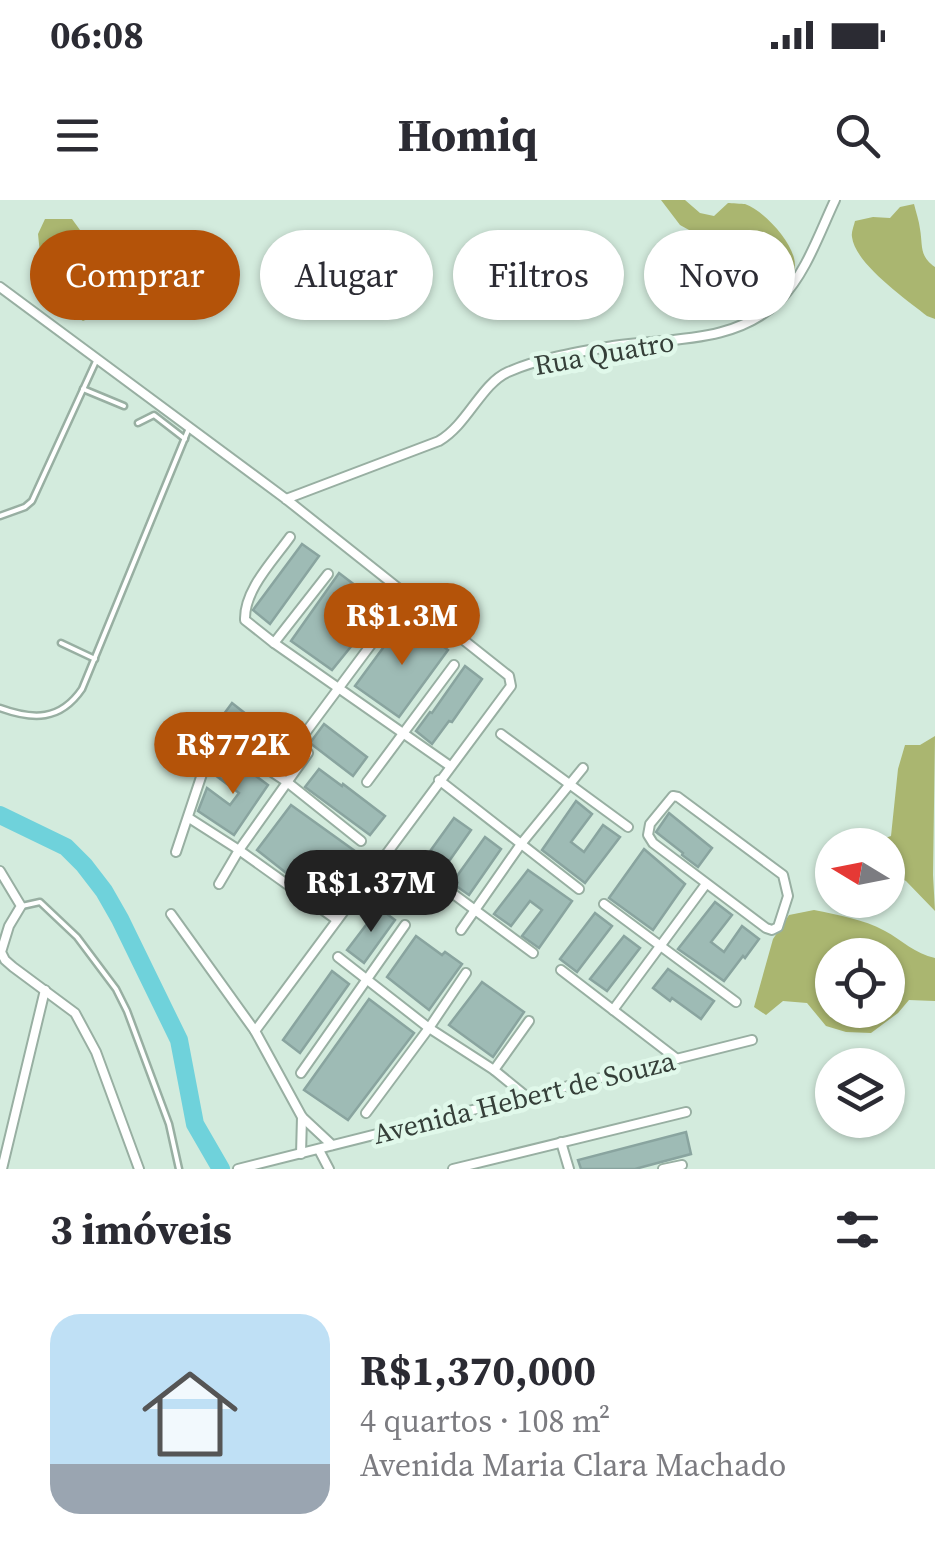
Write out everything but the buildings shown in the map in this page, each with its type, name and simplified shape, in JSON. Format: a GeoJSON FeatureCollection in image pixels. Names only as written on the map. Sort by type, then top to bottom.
{"type":"FeatureCollection","features":[{"type":"Feature","properties":{"kind":"street","name":"Rua Quatro"},"geometry":{"type":"LineString","coordinates":[[286,500],[439,442],[457,428],[500,376],[512,370],[614,346],[706,336],[760,316],[779,301],[799,276],[836,200]]}},
{"type":"Feature","properties":{"kind":"street"},"geometry":{"type":"LineString","coordinates":[[0,288],[286,500],[509,676],[512,686],[254,1031]]}},
{"type":"Feature","properties":{"kind":"street"},"geometry":{"type":"LineString","coordinates":[[290,537],[252,591],[245,620],[450,766]]}},
{"type":"Feature","properties":{"kind":"street"},"geometry":{"type":"LineString","coordinates":[[274,643],[328,574]]}},
{"type":"Feature","properties":{"kind":"street"},"geometry":{"type":"LineString","coordinates":[[306,732],[390,620]]}},
{"type":"Feature","properties":{"kind":"street"},"geometry":{"type":"LineString","coordinates":[[368,782],[454,665]]}},
{"type":"Feature","properties":{"kind":"street"},"geometry":{"type":"LineString","coordinates":[[501,734],[628,827]]}},
{"type":"Feature","properties":{"kind":"street"},"geometry":{"type":"LineString","coordinates":[[176,852],[211,747],[227,742],[287,782],[361,841]]}},
{"type":"Feature","properties":{"kind":"street"},"geometry":{"type":"LineString","coordinates":[[219,884],[308,753]]}},
{"type":"Feature","properties":{"kind":"street"},"geometry":{"type":"LineString","coordinates":[[461,930],[522,844],[583,768]]}},
{"type":"Feature","properties":{"kind":"street"},"geometry":{"type":"LineString","coordinates":[[439,780],[579,889]]}},
{"type":"Feature","properties":{"kind":"street"},"geometry":{"type":"LineString","coordinates":[[673,796],[783,875],[788,896],[778,927],[766,928],[706,884],[652,843],[648,835],[650,824],[673,796]]}},
{"type":"Feature","properties":{"kind":"street"},"geometry":{"type":"LineString","coordinates":[[189,818],[337,920]]}},
{"type":"Feature","properties":{"kind":"street"},"geometry":{"type":"LineString","coordinates":[[413,864],[533,953]]}},
{"type":"Feature","properties":{"kind":"street"},"geometry":{"type":"LineString","coordinates":[[0,871],[21,906],[1,952],[13,967],[75,1013],[96,1052],[138,1169]]}},
{"type":"Feature","properties":{"kind":"street"},"geometry":{"type":"LineString","coordinates":[[614,1010],[706,884]]}},
{"type":"Feature","properties":{"kind":"street"},"geometry":{"type":"LineString","coordinates":[[604,904],[736,1002]]}},
{"type":"Feature","properties":{"kind":"street"},"geometry":{"type":"LineString","coordinates":[[171,914],[254,1031],[302,1117],[332,1145]]}},
{"type":"Feature","properties":{"kind":"street"},"geometry":{"type":"LineString","coordinates":[[301,1073],[404,925]]}},
{"type":"Feature","properties":{"kind":"street"},"geometry":{"type":"LineString","coordinates":[[338,956],[527,1097]]}},
{"type":"Feature","properties":{"kind":"street"},"geometry":{"type":"LineString","coordinates":[[562,970],[677,1059]]}},
{"type":"Feature","properties":{"kind":"street"},"geometry":{"type":"LineString","coordinates":[[366,1113],[466,973]]}},
{"type":"Feature","properties":{"kind":"street"},"geometry":{"type":"LineString","coordinates":[[2,1169],[45,990]]}},
{"type":"Feature","properties":{"kind":"street"},"geometry":{"type":"LineString","coordinates":[[494,1070],[529,1021]]}},
{"type":"Feature","properties":{"kind":"street","name":"Avenida Hebert de Souza"},"geometry":{"type":"LineString","coordinates":[[238,1169],[752,1040]]}},
{"type":"Feature","properties":{"kind":"street"},"geometry":{"type":"LineString","coordinates":[[453,1169],[686,1112]]}},
{"type":"Feature","properties":{"kind":"street"},"geometry":{"type":"LineString","coordinates":[[302,1117],[302,1154]]}},
{"type":"Feature","properties":{"kind":"street"},"geometry":{"type":"LineString","coordinates":[[561,1142],[569,1169]]}},
{"type":"Feature","properties":{"kind":"street"},"geometry":{"type":"LineString","coordinates":[[319,1150],[329,1169]]}},
{"type":"Feature","properties":{"kind":"street"},"geometry":{"type":"LineString","coordinates":[[663,1169],[682,1164]]}},
{"type":"Feature","properties":{"kind":"lane"},"geometry":{"type":"LineString","coordinates":[[0,516],[32,501],[96,359]]}},
{"type":"Feature","properties":{"kind":"lane"},"geometry":{"type":"LineString","coordinates":[[83,389],[124,406]]}},
{"type":"Feature","properties":{"kind":"lane"},"geometry":{"type":"LineString","coordinates":[[138,423],[154,416],[184,439]]}},
{"type":"Feature","properties":{"kind":"lane"},"geometry":{"type":"LineString","coordinates":[[0,708],[34,716],[48,715],[74,701],[95,659],[189,428]]}},
{"type":"Feature","properties":{"kind":"lane"},"geometry":{"type":"LineString","coordinates":[[61,643],[95,659]]}},
{"type":"Feature","properties":{"kind":"lane"},"geometry":{"type":"LineString","coordinates":[[21,906],[40,902],[55,914],[116,989],[169,1124],[179,1169]]}},
{"type":"Feature","properties":{"kind":"green space"},"geometry":{"type":"Polygon","coordinates":[[[661,200],[685,200],[700,213],[714,216],[728,203],[745,204],[778,230],[689,230],[680,225],[661,200]]]}},
{"type":"Feature","properties":{"kind":"green space"},"geometry":{"type":"Polygon","coordinates":[[[914,204],[924,255],[935,267],[935,319],[883,281],[862,258],[852,237],[855,221],[890,218],[900,207],[914,204]]]}},
{"type":"Feature","properties":{"kind":"green space"},"geometry":{"type":"Polygon","coordinates":[[[45,219],[72,219],[80,230],[40,230],[45,219]]]}},
{"type":"Feature","properties":{"kind":"green space"},"geometry":{"type":"Polygon","coordinates":[[[935,736],[935,911],[905,880],[905,828],[892,828],[898,769],[905,745],[920,745],[935,736]]]}},
{"type":"Feature","properties":{"kind":"green space"},"geometry":{"type":"Polygon","coordinates":[[[814,910],[815,918],[859,920],[896,938],[815,938],[815,1013],[807,1003],[783,1001],[766,1015],[754,1007],[773,939],[789,915],[814,910]]]}},
{"type":"Feature","properties":{"kind":"green space"},"geometry":{"type":"Polygon","coordinates":[[[905,943],[935,958],[935,1001],[909,1000],[905,1005],[905,943]]]}},
{"type":"Feature","properties":{"kind":"green space"},"geometry":{"type":"Polygon","coordinates":[[[833,1028],[878,1028],[871,1033],[833,1028]]]}},
{"type":"Feature","properties":{"kind":"waterway"},"geometry":{"type":"LineString","coordinates":[[0,815],[66,847],[104,891],[179,1040],[195,1124],[221,1169]]}}]}
